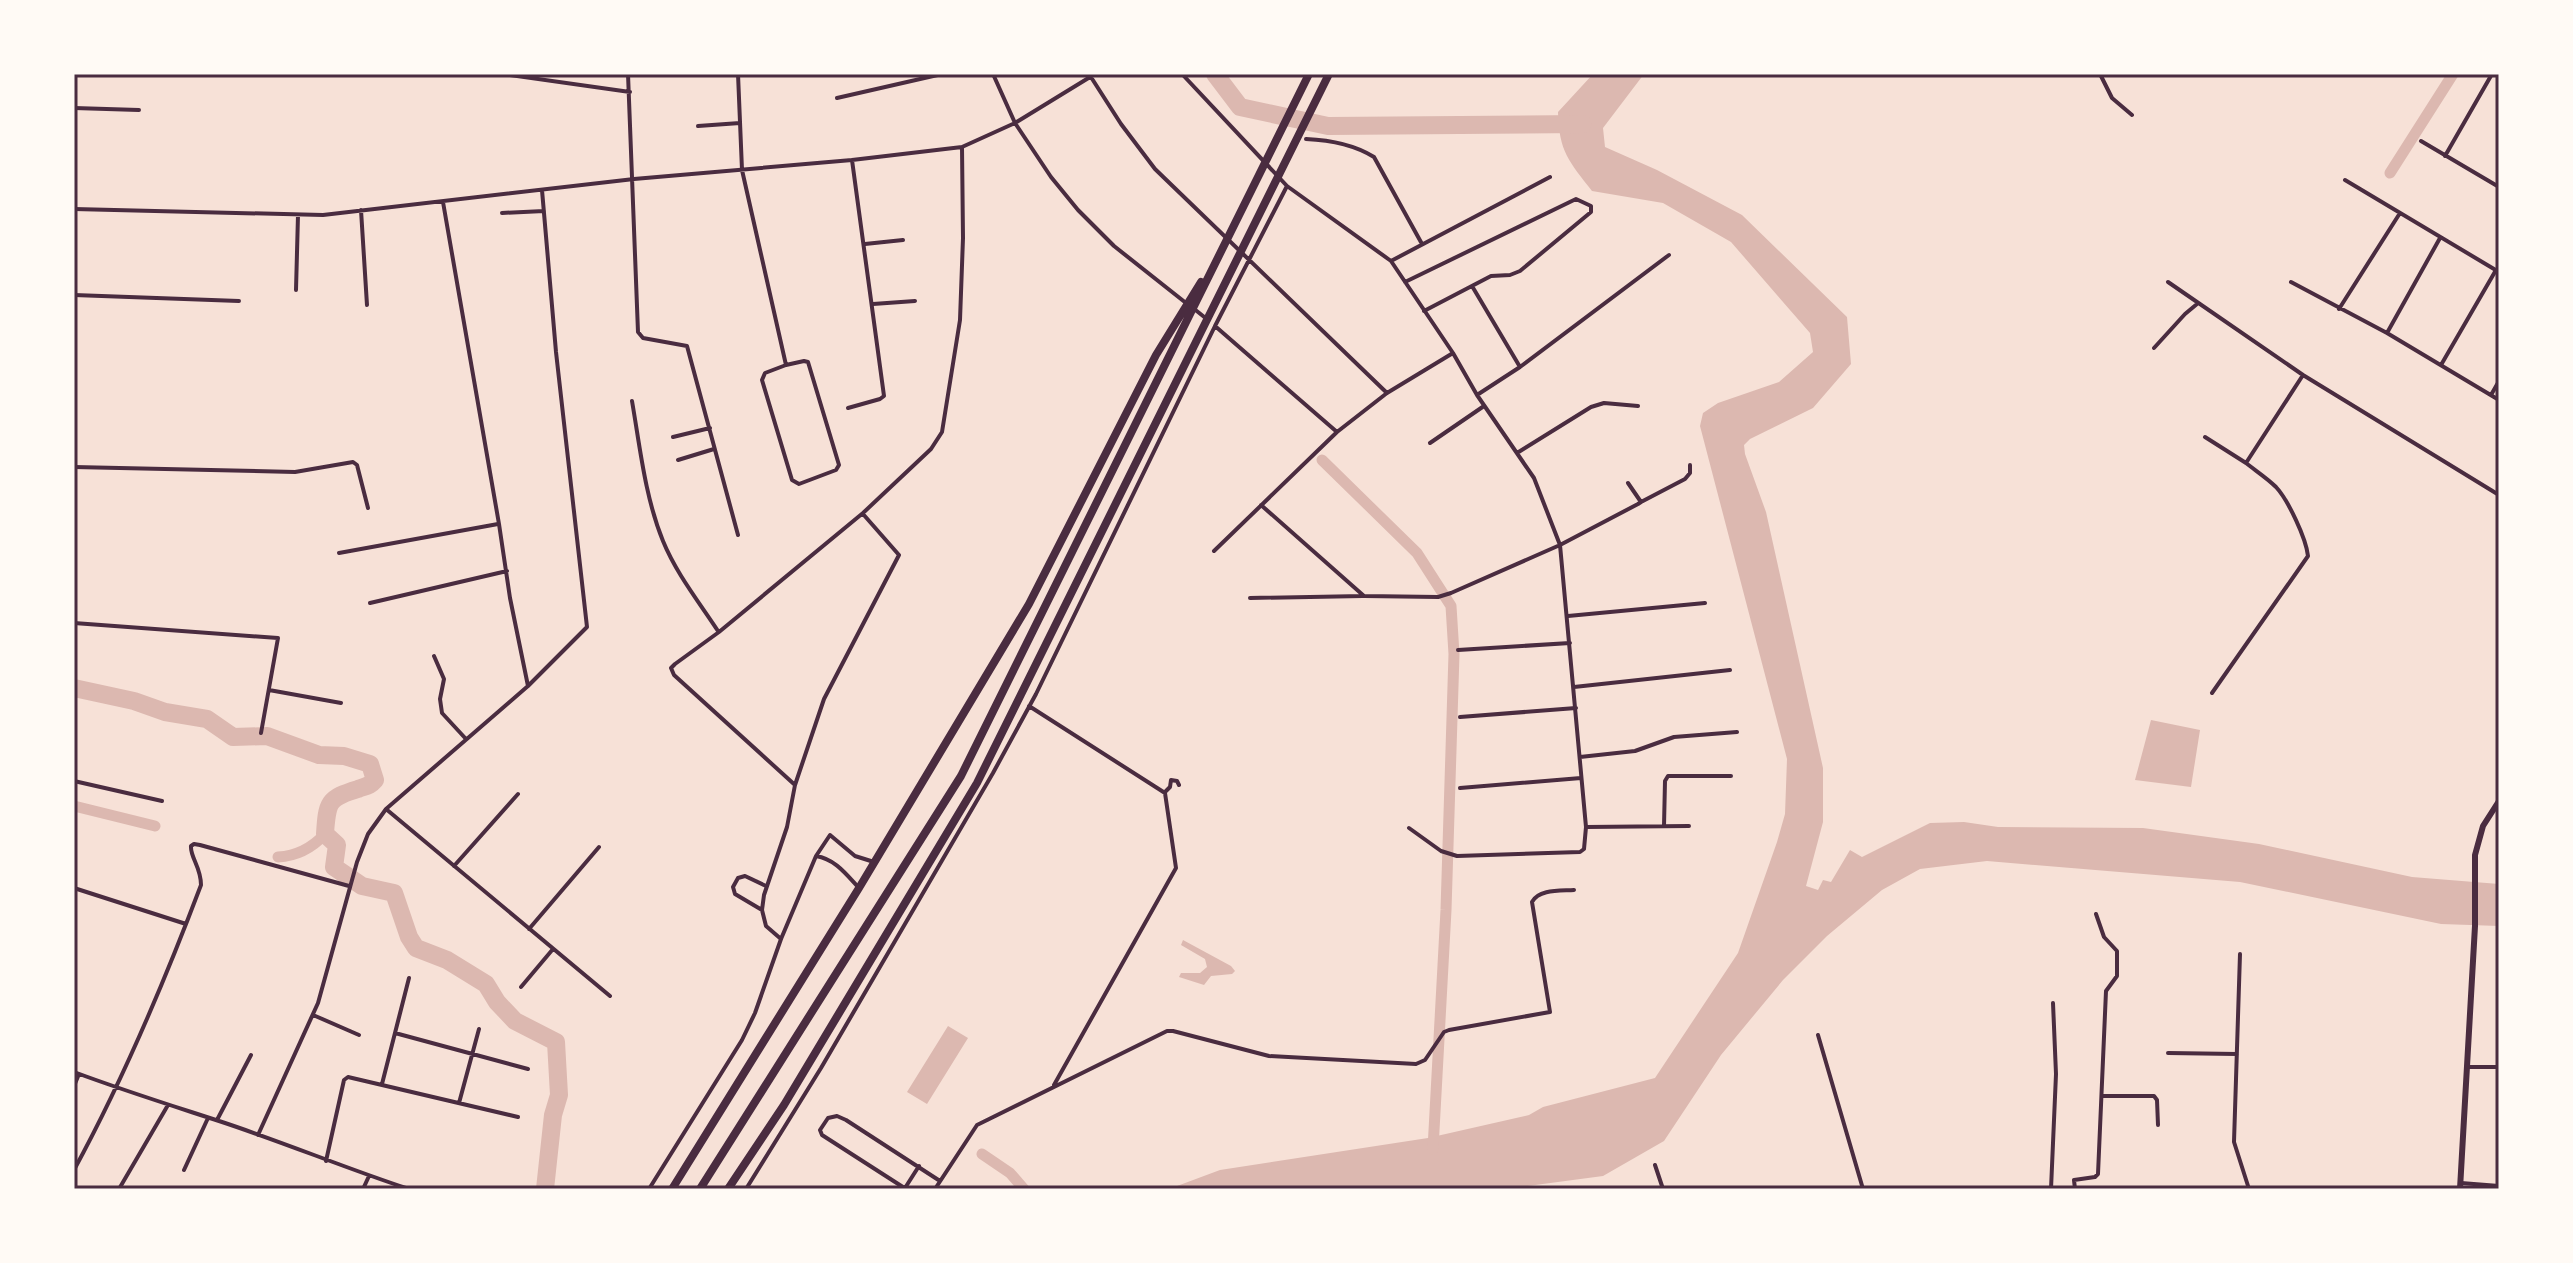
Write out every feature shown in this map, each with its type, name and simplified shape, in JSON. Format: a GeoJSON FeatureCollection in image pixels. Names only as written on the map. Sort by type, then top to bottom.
{"type":"FeatureCollection","features":[{"type":"Feature","properties":{"kind":"highway"},"geometry":{"type":"LineString","coordinates":[[700,1189],[961,776],[1309,74]]}},
{"type":"Feature","properties":{"kind":"highway"},"geometry":{"type":"LineString","coordinates":[[728,1189],[784,1105],[977,783],[1329,74]]}},
{"type":"Feature","properties":{"kind":"highway"},"geometry":{"type":"LineString","coordinates":[[672,1189],[859,888],[1029,604],[1156,355],[1229,237]]}},
{"type":"Feature","properties":{"kind":"street"},"geometry":{"type":"LineString","coordinates":[[503,74],[630,92]]}},
{"type":"Feature","properties":{"kind":"street"},"geometry":{"type":"LineString","coordinates":[[628,74],[638,332],[643,338],[687,346],[738,535]]}},
{"type":"Feature","properties":{"kind":"street"},"geometry":{"type":"LineString","coordinates":[[738,74],[742,170],[786,365]]}},
{"type":"Feature","properties":{"kind":"street"},"geometry":{"type":"LineString","coordinates":[[837,98],[942,74]]}},
{"type":"Feature","properties":{"kind":"street"},"geometry":{"type":"LineString","coordinates":[[993,74],[1015,123],[1051,177],[1078,210],[1114,246],[1215,326],[1337,432]]}},
{"type":"Feature","properties":{"kind":"street"},"geometry":{"type":"LineString","coordinates":[[1182,74],[1287,186],[1391,261],[1534,478],[1560,545],[1586,827],[1584,848],[1581,852],[1457,856],[1441,851],[1409,828]]}},
{"type":"Feature","properties":{"kind":"street"},"geometry":{"type":"LineString","coordinates":[[2100,74],[2112,98],[2132,115]]}},
{"type":"Feature","properties":{"kind":"street"},"geometry":{"type":"LineString","coordinates":[[2445,156],[2492,74]]}},
{"type":"Feature","properties":{"kind":"street"},"geometry":{"type":"LineString","coordinates":[[74,209],[298,215],[962,147],[1015,123],[1091,75],[1121,124],[1155,169],[1387,393]]}},
{"type":"Feature","properties":{"kind":"street"},"geometry":{"type":"LineString","coordinates":[[74,108],[139,110]]}},
{"type":"Feature","properties":{"kind":"street"},"geometry":{"type":"LineString","coordinates":[[698,126],[740,123]]}},
{"type":"Feature","properties":{"kind":"street"},"geometry":{"type":"LineString","coordinates":[[1306,139],[1328,140],[1363,150],[1374,157],[1422,244]]}},
{"type":"Feature","properties":{"kind":"street"},"geometry":{"type":"LineString","coordinates":[[2421,141],[2499,187]]}},
{"type":"Feature","properties":{"kind":"street"},"geometry":{"type":"LineString","coordinates":[[795,785],[674,675],[671,668],[863,513],[931,449],[942,432],[960,320],[962,147]]}},
{"type":"Feature","properties":{"kind":"street"},"geometry":{"type":"LineString","coordinates":[[848,408],[884,396],[852,160]]}},
{"type":"Feature","properties":{"kind":"street"},"geometry":{"type":"LineString","coordinates":[[1391,261],[1550,177]]}},
{"type":"Feature","properties":{"kind":"street"},"geometry":{"type":"LineString","coordinates":[[2345,180],[2497,271],[2441,365]]}},
{"type":"Feature","properties":{"kind":"street"},"geometry":{"type":"LineString","coordinates":[[746,1189],[821,1068],[1029,706],[1287,186]]}},
{"type":"Feature","properties":{"kind":"street"},"geometry":{"type":"LineString","coordinates":[[258,1135],[313,1015],[350,884],[368,834],[386,809],[528,686],[587,627],[556,352],[542,190]]}},
{"type":"Feature","properties":{"kind":"street"},"geometry":{"type":"LineString","coordinates":[[1405,282],[1576,199],[1591,206],[1591,212],[1520,271],[1491,276],[1424,311]]}},
{"type":"Feature","properties":{"kind":"street"},"geometry":{"type":"LineString","coordinates":[[443,202],[510,598],[528,686]]}},
{"type":"Feature","properties":{"kind":"street"},"geometry":{"type":"LineString","coordinates":[[361,210],[367,305]]}},
{"type":"Feature","properties":{"kind":"street"},"geometry":{"type":"LineString","coordinates":[[502,213],[544,211]]}},
{"type":"Feature","properties":{"kind":"street"},"geometry":{"type":"LineString","coordinates":[[2339,309],[2400,213]]}},
{"type":"Feature","properties":{"kind":"street"},"geometry":{"type":"LineString","coordinates":[[296,290],[298,215]]}},
{"type":"Feature","properties":{"kind":"street"},"geometry":{"type":"LineString","coordinates":[[2387,333],[2440,238]]}},
{"type":"Feature","properties":{"kind":"street"},"geometry":{"type":"LineString","coordinates":[[865,244],[903,240]]}},
{"type":"Feature","properties":{"kind":"street"},"geometry":{"type":"LineString","coordinates":[[1477,395],[1520,367],[1669,255]]}},
{"type":"Feature","properties":{"kind":"street"},"geometry":{"type":"LineString","coordinates":[[2168,282],[2303,375],[2499,495]]}},
{"type":"Feature","properties":{"kind":"street"},"geometry":{"type":"LineString","coordinates":[[2291,282],[2387,333],[2499,400]]}},
{"type":"Feature","properties":{"kind":"street"},"geometry":{"type":"LineString","coordinates":[[1472,286],[1520,367]]}},
{"type":"Feature","properties":{"kind":"street"},"geometry":{"type":"LineString","coordinates":[[74,295],[239,301]]}},
{"type":"Feature","properties":{"kind":"street"},"geometry":{"type":"LineString","coordinates":[[873,304],[915,301]]}},
{"type":"Feature","properties":{"kind":"street"},"geometry":{"type":"LineString","coordinates":[[2154,348],[2197,304]]}},
{"type":"Feature","properties":{"kind":"street"},"geometry":{"type":"LineString","coordinates":[[1214,551],[1337,432],[1387,393],[1453,353]]}},
{"type":"Feature","properties":{"kind":"street"},"geometry":{"type":"LineString","coordinates":[[808,362],[839,465],[836,470],[799,484],[792,480],[762,380],[765,373],[786,365],[808,362]]}},
{"type":"Feature","properties":{"kind":"street"},"geometry":{"type":"LineString","coordinates":[[2246,463],[2303,375]]}},
{"type":"Feature","properties":{"kind":"street"},"geometry":{"type":"LineString","coordinates":[[2491,395],[2499,381]]}},
{"type":"Feature","properties":{"kind":"street"},"geometry":{"type":"LineString","coordinates":[[632,401],[650,501],[660,533],[673,562],[719,632]]}},
{"type":"Feature","properties":{"kind":"street"},"geometry":{"type":"LineString","coordinates":[[1517,453],[1591,407],[1604,403],[1638,406]]}},
{"type":"Feature","properties":{"kind":"street"},"geometry":{"type":"LineString","coordinates":[[1430,443],[1485,406]]}},
{"type":"Feature","properties":{"kind":"street"},"geometry":{"type":"LineString","coordinates":[[673,437],[710,428]]}},
{"type":"Feature","properties":{"kind":"street"},"geometry":{"type":"LineString","coordinates":[[2205,437],[2276,487],[2296,522],[2308,556],[2212,693]]}},
{"type":"Feature","properties":{"kind":"street"},"geometry":{"type":"LineString","coordinates":[[678,460],[715,449]]}},
{"type":"Feature","properties":{"kind":"street"},"geometry":{"type":"LineString","coordinates":[[74,467],[295,472],[353,462],[357,465],[368,508]]}},
{"type":"Feature","properties":{"kind":"street"},"geometry":{"type":"LineString","coordinates":[[1250,598],[1438,597],[1560,545],[1685,479],[1690,473],[1690,465]]}},
{"type":"Feature","properties":{"kind":"street"},"geometry":{"type":"LineString","coordinates":[[1628,483],[1641,502]]}},
{"type":"Feature","properties":{"kind":"street"},"geometry":{"type":"LineString","coordinates":[[1261,505],[1364,596]]}},
{"type":"Feature","properties":{"kind":"street"},"geometry":{"type":"LineString","coordinates":[[781,939],[766,926],[762,910],[787,827],[795,785],[824,699],[899,555],[863,513]]}},
{"type":"Feature","properties":{"kind":"street"},"geometry":{"type":"LineString","coordinates":[[339,553],[499,524]]}},
{"type":"Feature","properties":{"kind":"street"},"geometry":{"type":"LineString","coordinates":[[370,603],[507,571]]}},
{"type":"Feature","properties":{"kind":"street"},"geometry":{"type":"LineString","coordinates":[[1568,616],[1705,603]]}},
{"type":"Feature","properties":{"kind":"street"},"geometry":{"type":"LineString","coordinates":[[74,623],[278,638],[261,733]]}},
{"type":"Feature","properties":{"kind":"street"},"geometry":{"type":"LineString","coordinates":[[1458,650],[1570,643]]}},
{"type":"Feature","properties":{"kind":"street"},"geometry":{"type":"LineString","coordinates":[[434,656],[444,679],[440,699],[442,713],[466,739]]}},
{"type":"Feature","properties":{"kind":"street"},"geometry":{"type":"LineString","coordinates":[[1574,687],[1730,670]]}},
{"type":"Feature","properties":{"kind":"street"},"geometry":{"type":"LineString","coordinates":[[269,690],[341,703]]}},
{"type":"Feature","properties":{"kind":"street"},"geometry":{"type":"LineString","coordinates":[[1029,706],[1165,793]]}},
{"type":"Feature","properties":{"kind":"street"},"geometry":{"type":"LineString","coordinates":[[1460,717],[1576,708]]}},
{"type":"Feature","properties":{"kind":"street"},"geometry":{"type":"LineString","coordinates":[[1580,757],[1635,751],[1674,737],[1737,732]]}},
{"type":"Feature","properties":{"kind":"street"},"geometry":{"type":"LineString","coordinates":[[1664,826],[1665,781],[1668,776],[1731,776]]}},
{"type":"Feature","properties":{"kind":"street"},"geometry":{"type":"LineString","coordinates":[[1460,788],[1581,778]]}},
{"type":"Feature","properties":{"kind":"street"},"geometry":{"type":"LineString","coordinates":[[74,781],[162,801]]}},
{"type":"Feature","properties":{"kind":"street"},"geometry":{"type":"LineString","coordinates":[[1053,1087],[1176,868],[1165,793],[1170,787]]}},
{"type":"Feature","properties":{"kind":"street"},"geometry":{"type":"LineString","coordinates":[[454,866],[518,794]]}},
{"type":"Feature","properties":{"kind":"street"},"geometry":{"type":"LineString","coordinates":[[2499,801],[2483,826],[2478,842],[2460,1186],[2499,1186]]}},
{"type":"Feature","properties":{"kind":"street"},"geometry":{"type":"LineString","coordinates":[[386,809],[610,996]]}},
{"type":"Feature","properties":{"kind":"street"},"geometry":{"type":"LineString","coordinates":[[1586,827],[1689,826]]}},
{"type":"Feature","properties":{"kind":"street"},"geometry":{"type":"LineString","coordinates":[[649,1189],[742,1040],[816,856],[830,835],[855,856],[874,862]]}},
{"type":"Feature","properties":{"kind":"street"},"geometry":{"type":"LineString","coordinates":[[74,1170],[158,997],[201,883],[199,866],[189,849],[194,844],[350,884]]}},
{"type":"Feature","properties":{"kind":"street"},"geometry":{"type":"LineString","coordinates":[[529,929],[599,847]]}},
{"type":"Feature","properties":{"kind":"street"},"geometry":{"type":"LineString","coordinates":[[816,856],[835,863],[859,888]]}},
{"type":"Feature","properties":{"kind":"street"},"geometry":{"type":"LineString","coordinates":[[762,910],[735,894],[733,887],[738,878],[745,876],[767,886]]}},
{"type":"Feature","properties":{"kind":"street"},"geometry":{"type":"LineString","coordinates":[[74,888],[186,924]]}},
{"type":"Feature","properties":{"kind":"street"},"geometry":{"type":"LineString","coordinates":[[935,1189],[977,1125],[1173,1031],[1269,1056],[1412,1064],[1423,1062],[1444,1032],[1449,1030],[1550,1012],[1532,902],[1541,893],[1574,890]]}},
{"type":"Feature","properties":{"kind":"street"},"geometry":{"type":"LineString","coordinates":[[2075,1189],[2074,1180],[2098,1174],[2106,991],[2117,976],[2117,951],[2104,937],[2096,914]]}},
{"type":"Feature","properties":{"kind":"street"},"geometry":{"type":"LineString","coordinates":[[521,987],[553,949]]}},
{"type":"Feature","properties":{"kind":"street"},"geometry":{"type":"LineString","coordinates":[[2240,954],[2234,1142],[2249,1189]]}},
{"type":"Feature","properties":{"kind":"street"},"geometry":{"type":"LineString","coordinates":[[382,1084],[409,978]]}},
{"type":"Feature","properties":{"kind":"street"},"geometry":{"type":"LineString","coordinates":[[2051,1189],[2056,1074],[2053,1003]]}},
{"type":"Feature","properties":{"kind":"street"},"geometry":{"type":"LineString","coordinates":[[313,1015],[359,1035]]}},
{"type":"Feature","properties":{"kind":"street"},"geometry":{"type":"LineString","coordinates":[[459,1103],[479,1029]]}},
{"type":"Feature","properties":{"kind":"street"},"geometry":{"type":"LineString","coordinates":[[395,1033],[528,1069]]}},
{"type":"Feature","properties":{"kind":"street"},"geometry":{"type":"LineString","coordinates":[[1818,1035],[1863,1189]]}},
{"type":"Feature","properties":{"kind":"street"},"geometry":{"type":"LineString","coordinates":[[2168,1053],[2237,1054]]}},
{"type":"Feature","properties":{"kind":"street"},"geometry":{"type":"LineString","coordinates":[[217,1120],[251,1055]]}},
{"type":"Feature","properties":{"kind":"street"},"geometry":{"type":"LineString","coordinates":[[2466,1067],[2499,1067]]}},
{"type":"Feature","properties":{"kind":"street"},"geometry":{"type":"LineString","coordinates":[[74,1086],[76,1073],[409,1189]]}},
{"type":"Feature","properties":{"kind":"street"},"geometry":{"type":"LineString","coordinates":[[326,1161],[344,1080],[348,1077],[518,1117]]}},
{"type":"Feature","properties":{"kind":"street"},"geometry":{"type":"LineString","coordinates":[[2102,1096],[2154,1096],[2157,1100],[2158,1125]]}},
{"type":"Feature","properties":{"kind":"street"},"geometry":{"type":"LineString","coordinates":[[119,1189],[168,1105]]}},
{"type":"Feature","properties":{"kind":"street"},"geometry":{"type":"LineString","coordinates":[[919,1166],[905,1189],[831,1143],[820,1130],[828,1118],[837,1116],[919,1166],[940,1181]]}},
{"type":"Feature","properties":{"kind":"street"},"geometry":{"type":"LineString","coordinates":[[184,1170],[208,1118]]}},
{"type":"Feature","properties":{"kind":"street"},"geometry":{"type":"LineString","coordinates":[[1655,1165],[1663,1189]]}},
{"type":"Feature","properties":{"kind":"street"},"geometry":{"type":"LineString","coordinates":[[363,1189],[369,1176]]}},
{"type":"Feature","properties":{"kind":"shaded area"},"geometry":{"type":"Polygon","coordinates":[[[1593,74],[1644,74],[1603,128],[1605,147],[1657,170],[1742,215],[1847,317],[1851,364],[1813,408],[1750,439],[1744,445],[1766,512],[1823,768],[1823,822],[1806,886],[1818,890],[1823,880],[1831,882],[1850,850],[1862,857],[1930,823],[1964,822],[1998,827],[2143,828],[2259,844],[2412,877],[2499,884],[2499,926],[2441,924],[2240,882],[1987,861],[1920,869],[1882,890],[1827,936],[1783,980],[1721,1055],[1664,1141],[1603,1176],[1505,1189],[1169,1189],[1220,1170],[1428,1138],[1529,1115],[1543,1107],[1655,1078],[1738,953],[1785,814],[1787,759],[1700,426],[1703,413],[1718,403],[1779,382],[1813,352],[1810,333],[1731,242],[1663,203],[1592,191],[1563,147],[1558,112],[1593,74]]]}},
{"type":"Feature","properties":{"kind":"shaded area"},"geometry":{"type":"Polygon","coordinates":[[[2151,720],[2200,730],[2191,787],[2135,780],[2151,720]]]}},
{"type":"Feature","properties":{"kind":"shaded area"},"geometry":{"type":"Polygon","coordinates":[[[1183,940],[1235,971],[1211,976],[1204,985],[1179,977],[1181,973],[1200,973],[1207,967],[1205,959],[1181,945],[1183,940]]]}},
{"type":"Feature","properties":{"kind":"shaded area"},"geometry":{"type":"Polygon","coordinates":[[[948,1026],[968,1038],[927,1104],[907,1092],[948,1026]]]}},
{"type":"Feature","properties":{"kind":"waterway"},"geometry":{"type":"LineString","coordinates":[[1215,74],[1240,107],[1328,126],[1583,124]]}},
{"type":"Feature","properties":{"kind":"waterway"},"geometry":{"type":"LineString","coordinates":[[2390,173],[2453,74]]}},
{"type":"Feature","properties":{"kind":"waterway"},"geometry":{"type":"LineString","coordinates":[[1322,460],[1417,553],[1451,606],[1454,654],[1446,910],[1433,1149]]}},
{"type":"Feature","properties":{"kind":"waterway"},"geometry":{"type":"LineString","coordinates":[[74,688],[134,701],[165,712],[207,719],[233,737],[267,736],[319,755],[344,756],[370,764],[375,780],[368,786],[340,795],[328,808],[325,834],[337,845],[334,867],[362,886],[394,893],[409,937],[416,948],[447,960],[486,984],[497,1002],[515,1021],[556,1042],[559,1095],[553,1115],[545,1189]]}},
{"type":"Feature","properties":{"kind":"waterway"},"geometry":{"type":"LineString","coordinates":[[74,806],[155,826]]}},
{"type":"Feature","properties":{"kind":"waterway"},"geometry":{"type":"LineString","coordinates":[[278,857],[304,850],[325,834]]}},
{"type":"Feature","properties":{"kind":"waterway"},"geometry":{"type":"LineString","coordinates":[[982,1154],[1010,1173],[1024,1189]]}}]}
